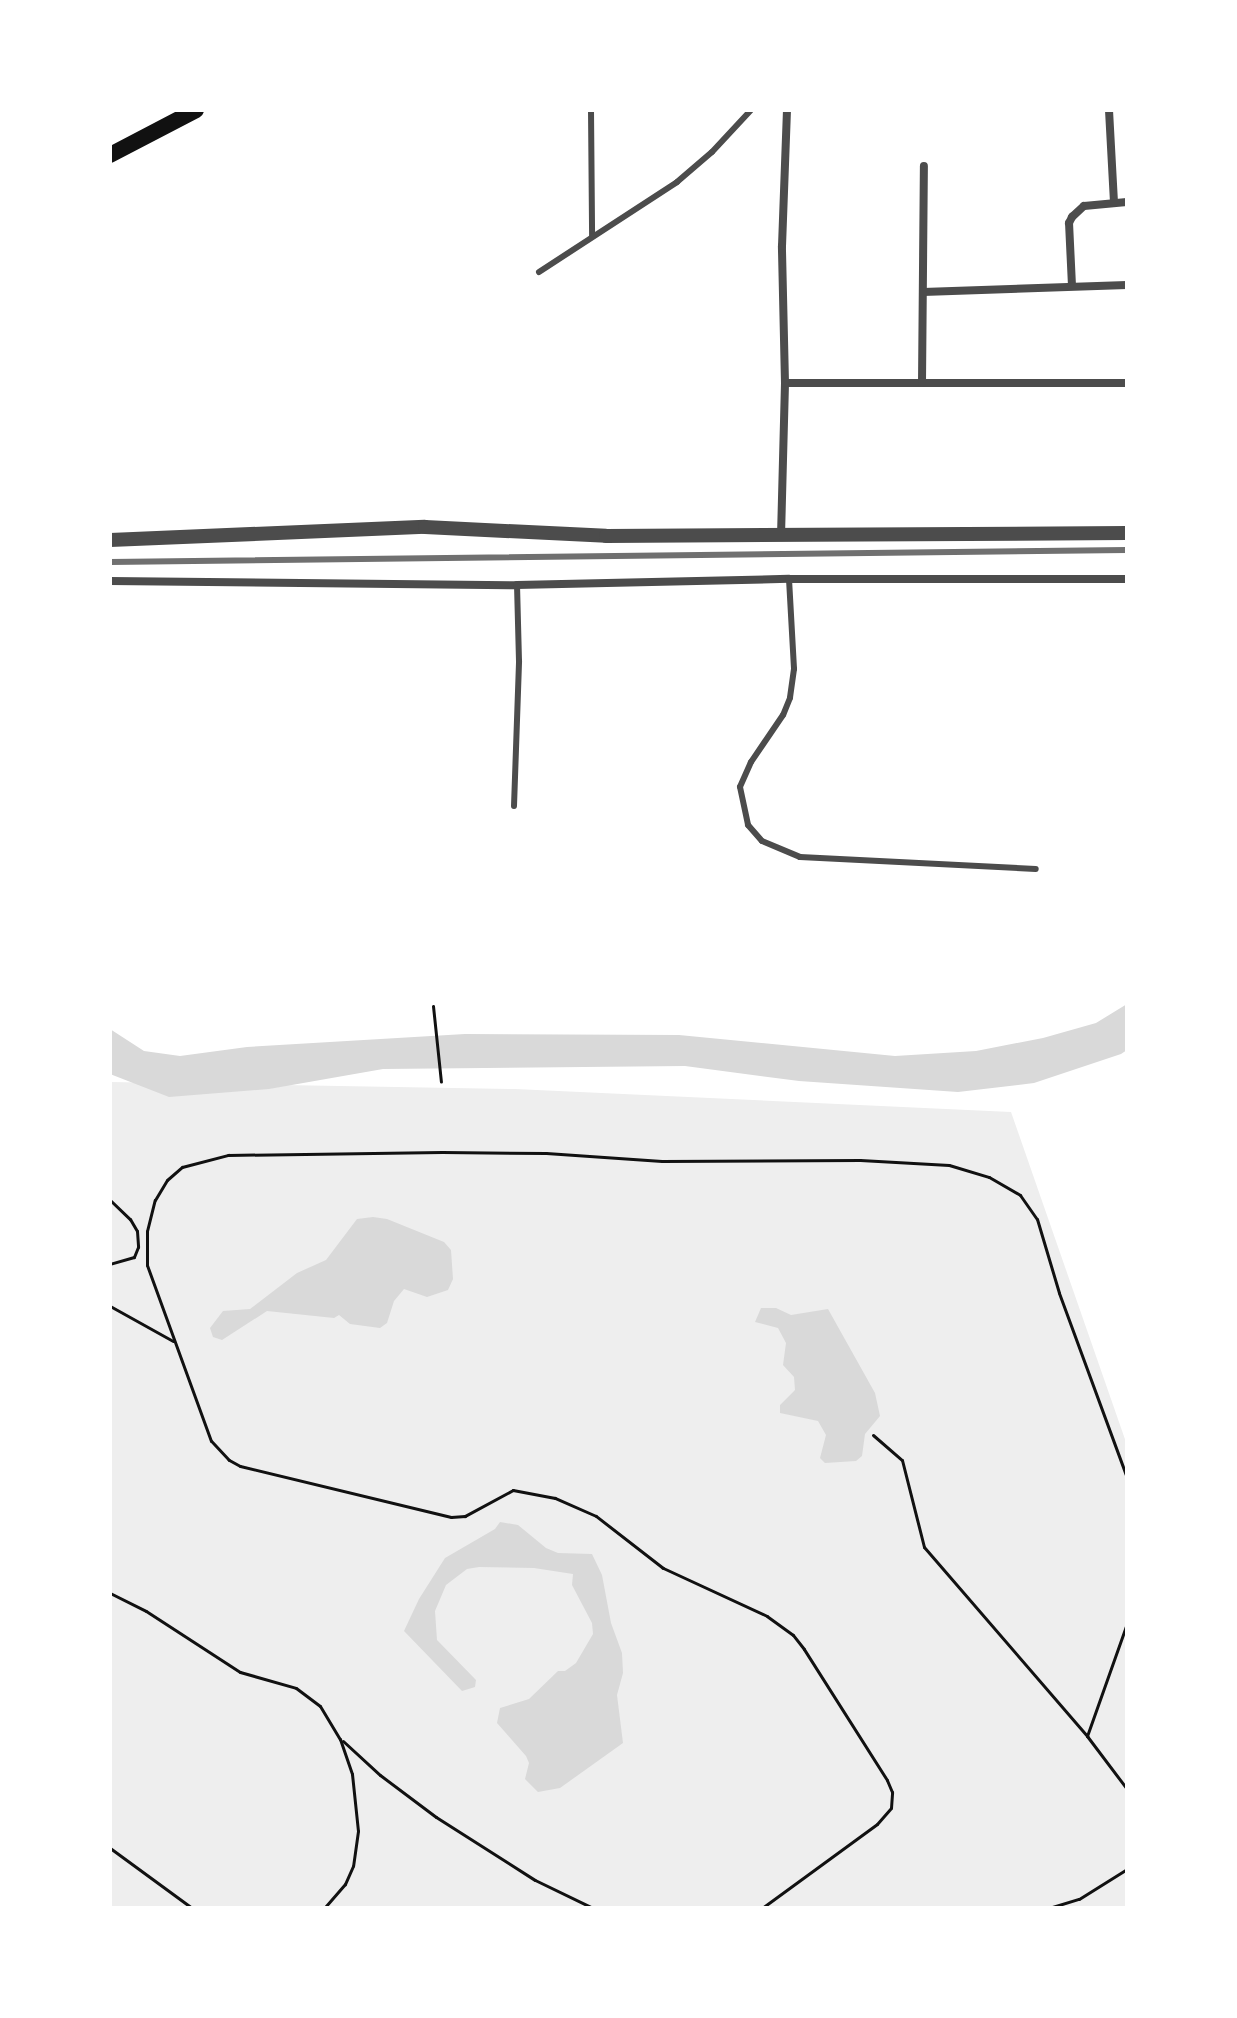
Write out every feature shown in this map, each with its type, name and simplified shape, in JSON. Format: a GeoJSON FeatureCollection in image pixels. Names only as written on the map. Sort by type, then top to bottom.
{"type":"FeatureCollection","features":[{"type":"Feature","properties":{"kind":"main road"},"geometry":{"type":"LineString","coordinates":[[110,155],[196,110]]}},
{"type":"Feature","properties":{"kind":"street"},"geometry":{"type":"LineString","coordinates":[[781,537],[785,383],[782,246],[787,110]]}},
{"type":"Feature","properties":{"kind":"street"},"geometry":{"type":"LineString","coordinates":[[1109,110],[1114,202]]}},
{"type":"Feature","properties":{"kind":"street"},"geometry":{"type":"LineString","coordinates":[[922,383],[924,166]]}},
{"type":"Feature","properties":{"kind":"street"},"geometry":{"type":"LineString","coordinates":[[1072,286],[1069,223],[1084,206],[1127,202]]}},
{"type":"Feature","properties":{"kind":"street"},"geometry":{"type":"LineString","coordinates":[[923,292],[1127,285]]}},
{"type":"Feature","properties":{"kind":"street"},"geometry":{"type":"LineString","coordinates":[[785,383],[1127,383]]}},
{"type":"Feature","properties":{"kind":"street"},"geometry":{"type":"LineString","coordinates":[[110,540],[425,527],[568,535],[781,537],[1127,533]]}},
{"type":"Feature","properties":{"kind":"street"},"geometry":{"type":"LineString","coordinates":[[110,581],[517,585],[789,579],[1127,579]]}},
{"type":"Feature","properties":{"kind":"lane"},"geometry":{"type":"LineString","coordinates":[[591,110],[592,236]]}},
{"type":"Feature","properties":{"kind":"lane"},"geometry":{"type":"LineString","coordinates":[[539,272],[677,182],[712,152],[751,110]]}},
{"type":"Feature","properties":{"kind":"lane"},"geometry":{"type":"LineString","coordinates":[[789,579],[794,669],[790,698],[783,715],[751,762],[740,787],[748,825],[769,845],[800,857],[1036,869]]}},
{"type":"Feature","properties":{"kind":"lane"},"geometry":{"type":"LineString","coordinates":[[514,806],[519,661],[517,585]]}},
{"type":"Feature","properties":{"kind":"path"},"geometry":{"type":"LineString","coordinates":[[433,1006],[441,1082]]}},
{"type":"Feature","properties":{"kind":"path"},"geometry":{"type":"LineString","coordinates":[[762,1908],[877,1824],[891,1808],[892,1792],[887,1780],[793,1635],[767,1616],[663,1568],[596,1516],[555,1498],[513,1490],[465,1516],[451,1517],[240,1466],[211,1441],[147,1265],[146,1248],[155,1200],[173,1172],[192,1163],[228,1155],[516,1153],[662,1161],[860,1160],[949,1165],[1005,1184],[1020,1195],[1037,1219],[1059,1293],[1127,1478]]}},
{"type":"Feature","properties":{"kind":"path"},"geometry":{"type":"LineString","coordinates":[[110,1200],[130,1219],[137,1231],[138,1247],[134,1257],[110,1264]]}},
{"type":"Feature","properties":{"kind":"path"},"geometry":{"type":"LineString","coordinates":[[138,1247],[146,1248]]}},
{"type":"Feature","properties":{"kind":"path"},"geometry":{"type":"LineString","coordinates":[[110,1306],[173,1341]]}},
{"type":"Feature","properties":{"kind":"path"},"geometry":{"type":"LineString","coordinates":[[873,1435],[902,1460],[924,1547],[1087,1736],[1127,1789]]}},
{"type":"Feature","properties":{"kind":"path"},"geometry":{"type":"LineString","coordinates":[[110,1593],[146,1611],[240,1672],[296,1688],[320,1706],[340,1739],[352,1774],[358,1831],[353,1866],[345,1884],[324,1908]]}},
{"type":"Feature","properties":{"kind":"path"},"geometry":{"type":"LineString","coordinates":[[1087,1736],[1127,1623]]}},
{"type":"Feature","properties":{"kind":"path"},"geometry":{"type":"LineString","coordinates":[[340,1739],[380,1775],[436,1817],[535,1880],[593,1908]]}},
{"type":"Feature","properties":{"kind":"path"},"geometry":{"type":"LineString","coordinates":[[110,1848],[192,1908]]}},
{"type":"Feature","properties":{"kind":"path"},"geometry":{"type":"LineString","coordinates":[[1049,1908],[1079,1899],[1127,1869]]}},
{"type":"Feature","properties":{"kind":"shaded area"},"geometry":{"type":"Polygon","coordinates":[[[1127,1004],[1127,1050],[1121,1054],[1034,1083],[958,1092],[799,1081],[685,1066],[383,1069],[269,1089],[169,1097],[110,1074],[110,1029],[144,1051],[180,1056],[247,1047],[465,1034],[679,1035],[895,1056],[976,1051],[1043,1038],[1096,1023],[1127,1004]]]}},
{"type":"Feature","properties":{"kind":"shaded area"},"geometry":{"type":"Polygon","coordinates":[[[110,1082],[515,1089],[1011,1112],[1127,1445],[1127,1908],[110,1908],[110,1082]]]}},
{"type":"Feature","properties":{"kind":"shaded area"},"geometry":{"type":"Polygon","coordinates":[[[357,1219],[387,1219],[444,1242],[451,1250],[453,1279],[448,1290],[427,1297],[404,1289],[394,1301],[387,1323],[380,1328],[350,1324],[339,1315],[334,1318],[267,1311],[222,1340],[213,1337],[210,1328],[223,1311],[250,1309],[297,1273],[326,1260],[357,1219]]]}},
{"type":"Feature","properties":{"kind":"shaded area"},"geometry":{"type":"Polygon","coordinates":[[[761,1308],[776,1308],[791,1315],[828,1309],[875,1393],[880,1416],[865,1434],[862,1456],[856,1461],[825,1463],[820,1458],[826,1435],[818,1421],[780,1413],[780,1405],[795,1390],[794,1377],[783,1365],[786,1343],[778,1328],[755,1322],[761,1308]]]}},
{"type":"Feature","properties":{"kind":"shaded area"},"geometry":{"type":"Polygon","coordinates":[[[500,1522],[518,1525],[546,1548],[558,1553],[592,1554],[602,1575],[611,1623],[622,1653],[623,1673],[617,1695],[623,1743],[560,1788],[538,1792],[525,1779],[529,1763],[526,1756],[497,1723],[500,1708],[529,1699],[558,1671],[565,1671],[576,1663],[593,1634],[592,1623],[572,1585],[573,1574],[534,1568],[479,1567],[467,1569],[446,1585],[435,1611],[437,1640],[476,1680],[475,1687],[462,1691],[404,1631],[419,1599],[445,1558],[495,1529],[500,1522]]]}},
{"type":"Feature","properties":{"kind":"railway"},"geometry":{"type":"LineString","coordinates":[[110,562],[1127,550]]}}]}
